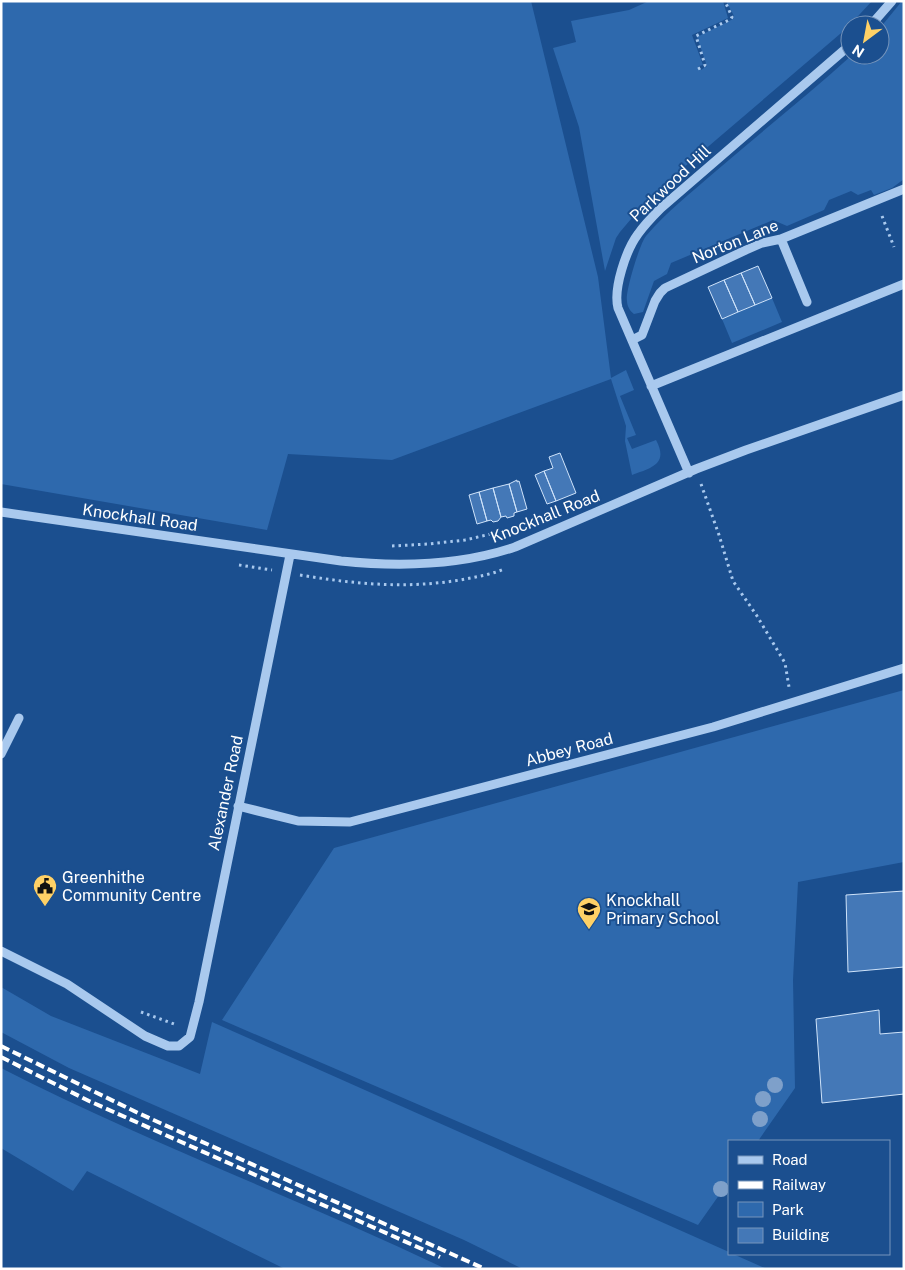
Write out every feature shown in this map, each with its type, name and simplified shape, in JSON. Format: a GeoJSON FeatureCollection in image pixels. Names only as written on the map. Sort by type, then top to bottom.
{"type":"FeatureCollection","features":[{"type":"Feature","properties":{"kind":"street"},"geometry":{"type":"LineString","coordinates":[[880,15],[892,1]]}},
{"type":"Feature","properties":{"kind":"street","name":"Parkwood Hill"},"geometry":{"type":"LineString","coordinates":[[692,471],[651,386],[618,308],[617,297],[632,242],[639,232],[677,194],[840,54]]}},
{"type":"Feature","properties":{"kind":"street","name":"Norton Lane"},"geometry":{"type":"LineString","coordinates":[[632,340],[642,335],[655,301],[665,288],[762,243],[780,239],[904,189]]}},
{"type":"Feature","properties":{"kind":"street"},"geometry":{"type":"LineString","coordinates":[[780,239],[807,302]]}},
{"type":"Feature","properties":{"kind":"street"},"geometry":{"type":"LineString","coordinates":[[651,386],[904,284]]}},
{"type":"Feature","properties":{"kind":"street","name":"Knockhall Road"},"geometry":{"type":"LineString","coordinates":[[1,512],[290,555],[378,565],[428,564],[486,556],[500,552],[541,537],[692,471],[746,450],[904,395]]}},
{"type":"Feature","properties":{"kind":"street","name":"Alexander Road"},"geometry":{"type":"LineString","coordinates":[[1,951],[67,984],[158,1043],[175,1047],[190,1037],[290,555]]}},
{"type":"Feature","properties":{"kind":"street","name":"Abbey Road"},"geometry":{"type":"LineString","coordinates":[[238,806],[298,821],[350,822],[713,727],[904,668]]}},
{"type":"Feature","properties":{"kind":"street"},"geometry":{"type":"LineString","coordinates":[[1,754],[19,718]]}},
{"type":"Feature","properties":{"kind":"path"},"geometry":{"type":"LineString","coordinates":[[698,69],[705,64],[696,36],[731,19],[732,17],[725,1]]}},
{"type":"Feature","properties":{"kind":"path"},"geometry":{"type":"LineString","coordinates":[[880,211],[894,247]]}},
{"type":"Feature","properties":{"kind":"path"},"geometry":{"type":"LineString","coordinates":[[692,471],[702,485],[733,581],[757,616],[785,663],[792,702]]}},
{"type":"Feature","properties":{"kind":"path"},"geometry":{"type":"LineString","coordinates":[[693,489],[708,482]]}},
{"type":"Feature","properties":{"kind":"path"},"geometry":{"type":"LineString","coordinates":[[389,546],[465,540],[517,527]]}},
{"type":"Feature","properties":{"kind":"path"},"geometry":{"type":"LineString","coordinates":[[234,564],[365,584],[406,586],[447,582],[492,574],[509,568]]}},
{"type":"Feature","properties":{"kind":"path"},"geometry":{"type":"LineString","coordinates":[[135,1010],[178,1025],[180,1016]]}},
{"type":"Feature","properties":{"kind":"green space"},"geometry":{"type":"Polygon","coordinates":[[[1,1],[531,1],[598,277],[611,378],[626,370],[634,390],[620,396],[636,435],[627,438],[632,449],[656,440],[659,448],[659,460],[646,470],[632,475],[625,441],[626,426],[611,379],[392,460],[288,454],[267,530],[1,484],[1,1]]]}},
{"type":"Feature","properties":{"kind":"green space"},"geometry":{"type":"Polygon","coordinates":[[[649,1],[723,1],[728,18],[692,35],[703,65],[699,66],[701,70],[707,66],[697,37],[733,19],[734,16],[726,1],[872,1],[859,15],[840,15],[840,34],[669,180],[642,206],[616,238],[605,271],[579,127],[553,48],[576,42],[571,21],[629,10],[649,1]]]}},
{"type":"Feature","properties":{"kind":"green space"},"geometry":{"type":"Polygon","coordinates":[[[904,1],[904,179],[892,188],[874,195],[871,190],[858,195],[851,191],[829,200],[824,210],[787,226],[773,220],[671,263],[667,274],[654,281],[643,312],[634,314],[627,303],[628,288],[637,257],[646,236],[680,202],[841,65],[890,65],[890,16],[904,1]]]}},
{"type":"Feature","properties":{"kind":"green space"},"geometry":{"type":"Polygon","coordinates":[[[772,298],[782,322],[732,343],[722,319],[772,298]]]}},
{"type":"Feature","properties":{"kind":"green space","name":"Knockhall Primary School"},"geometry":{"type":"Polygon","coordinates":[[[904,690],[904,862],[798,882],[793,980],[795,1088],[759,1140],[728,1140],[728,1182],[698,1225],[222,1020],[334,848],[904,690]]]}},
{"type":"Feature","properties":{"kind":"green space"},"geometry":{"type":"Polygon","coordinates":[[[1,987],[51,1016],[200,1074],[212,1022],[728,1252],[728,1255],[735,1255],[767,1269],[523,1269],[464,1240],[69,1068],[1,1032],[1,987]]]}},
{"type":"Feature","properties":{"kind":"green space"},"geometry":{"type":"Polygon","coordinates":[[[1,1068],[111,1121],[335,1218],[446,1269],[285,1269],[87,1171],[73,1191],[1,1148],[1,1068]]]}},
{"type":"Feature","properties":{"kind":"building"},"geometry":{"type":"Polygon","coordinates":[[[758,266],[772,298],[755,305],[741,273],[758,266]]]}},
{"type":"Feature","properties":{"kind":"building"},"geometry":{"type":"Polygon","coordinates":[[[741,273],[755,305],[738,312],[724,280],[741,273]]]}},
{"type":"Feature","properties":{"kind":"building"},"geometry":{"type":"Polygon","coordinates":[[[724,280],[738,312],[722,319],[708,287],[724,280]]]}},
{"type":"Feature","properties":{"kind":"building"},"geometry":{"type":"Polygon","coordinates":[[[560,453],[576,493],[556,501],[544,471],[553,468],[549,457],[560,453]]]}},
{"type":"Feature","properties":{"kind":"building"},"geometry":{"type":"Polygon","coordinates":[[[544,471],[556,501],[547,504],[535,475],[544,471]]]}},
{"type":"Feature","properties":{"kind":"building"},"geometry":{"type":"Polygon","coordinates":[[[517,480],[517,482],[519,481],[527,509],[517,512],[509,484],[517,480]]]}},
{"type":"Feature","properties":{"kind":"building"},"geometry":{"type":"Polygon","coordinates":[[[509,484],[517,512],[514,513],[514,516],[507,518],[506,516],[501,517],[493,488],[509,484]]]}},
{"type":"Feature","properties":{"kind":"building"},"geometry":{"type":"Polygon","coordinates":[[[493,488],[501,517],[498,521],[493,522],[491,520],[487,521],[479,492],[493,488]]]}},
{"type":"Feature","properties":{"kind":"building"},"geometry":{"type":"Polygon","coordinates":[[[479,492],[487,521],[477,524],[469,495],[479,492]]]}},
{"type":"Feature","properties":{"kind":"building"},"geometry":{"type":"Polygon","coordinates":[[[904,891],[904,967],[848,972],[846,895],[904,891]]]}},
{"type":"Feature","properties":{"kind":"building"},"geometry":{"type":"Polygon","coordinates":[[[879,1010],[880,1034],[904,1032],[904,1094],[822,1103],[816,1019],[879,1010]]]}},
{"type":"Feature","properties":{"kind":"railway"},"geometry":{"type":"LineString","coordinates":[[1,1046],[138,1113],[485,1269]]}},
{"type":"Feature","properties":{"kind":"railway"},"geometry":{"type":"LineString","coordinates":[[1,1057],[89,1101],[440,1257]]}},
{"type":"Feature","properties":{"kind":"place","name":"Greenhithe Community Centre"},"geometry":{"type":"Point","coordinates":[45,907]}},
{"type":"Feature","properties":{"kind":"place","name":"Knockhall Primary School"},"geometry":{"type":"Point","coordinates":[589,930]}}]}
